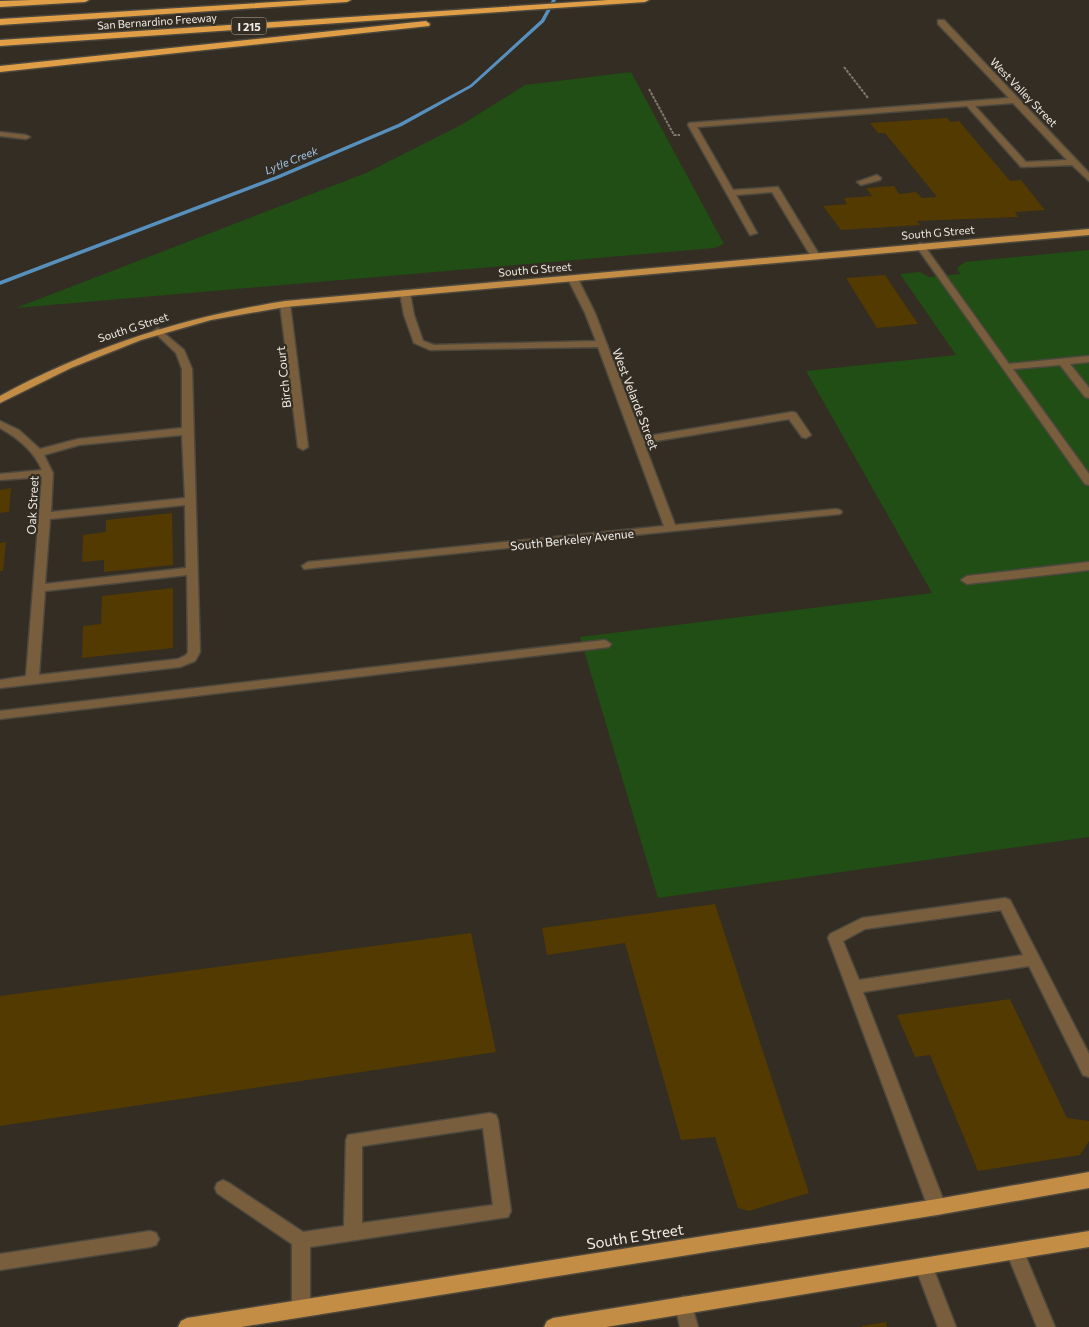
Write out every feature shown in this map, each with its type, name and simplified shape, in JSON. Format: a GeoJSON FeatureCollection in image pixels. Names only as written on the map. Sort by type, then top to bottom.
{"type":"FeatureCollection","features":[{"type":"Feature","properties":{"kind":"highway"},"geometry":{"type":"LineString","coordinates":[[0,4],[86,0]]}},
{"type":"Feature","properties":{"kind":"highway","name":"San Bernardino Freeway"},"geometry":{"type":"LineString","coordinates":[[0,22],[347,0]]}},
{"type":"Feature","properties":{"kind":"highway","name":"San Bernardino Freeway"},"geometry":{"type":"LineString","coordinates":[[0,43],[645,0]]}},
{"type":"Feature","properties":{"kind":"highway"},"geometry":{"type":"LineString","coordinates":[[0,70],[468,20],[499,9]]}},
{"type":"Feature","properties":{"kind":"main road","name":"South G Street"},"geometry":{"type":"LineString","coordinates":[[0,400],[44,375],[102,350],[158,331],[216,315],[285,304],[1089,232]]}},
{"type":"Feature","properties":{"kind":"main road","name":"South E Street"},"geometry":{"type":"LineString","coordinates":[[187,1327],[937,1207],[1089,1180]]}},
{"type":"Feature","properties":{"kind":"main road"},"geometry":{"type":"LineString","coordinates":[[553,1327],[1089,1239]]}},
{"type":"Feature","properties":{"kind":"street","name":"West Valley Street"},"geometry":{"type":"LineString","coordinates":[[941,22],[1089,178]]}},
{"type":"Feature","properties":{"kind":"street"},"geometry":{"type":"LineString","coordinates":[[753,232],[692,125],[1016,100]]}},
{"type":"Feature","properties":{"kind":"street"},"geometry":{"type":"LineString","coordinates":[[970,104],[1024,165],[1074,162]]}},
{"type":"Feature","properties":{"kind":"street"},"geometry":{"type":"LineString","coordinates":[[0,134],[26,137]]}},
{"type":"Feature","properties":{"kind":"street"},"geometry":{"type":"LineString","coordinates":[[861,182],[877,178]]}},
{"type":"Feature","properties":{"kind":"street"},"geometry":{"type":"LineString","coordinates":[[730,193],[775,190],[815,256]]}},
{"type":"Feature","properties":{"kind":"street"},"geometry":{"type":"LineString","coordinates":[[920,246],[1089,482]]}},
{"type":"Feature","properties":{"kind":"street","name":"West Velarde Street"},"geometry":{"type":"LineString","coordinates":[[573,279],[590,313],[671,529]]}},
{"type":"Feature","properties":{"kind":"street"},"geometry":{"type":"LineString","coordinates":[[405,293],[409,315],[419,344],[433,348],[563,347],[601,344]]}},
{"type":"Feature","properties":{"kind":"street","name":"Birch Court"},"geometry":{"type":"LineString","coordinates":[[285,304],[303,447]]}},
{"type":"Feature","properties":{"kind":"street"},"geometry":{"type":"LineString","coordinates":[[0,684],[180,663],[191,658],[194,652],[191,501],[187,431],[187,369],[181,352],[158,331]]}},
{"type":"Feature","properties":{"kind":"street"},"geometry":{"type":"LineString","coordinates":[[1007,367],[1089,359]]}},
{"type":"Feature","properties":{"kind":"street"},"geometry":{"type":"LineString","coordinates":[[1062,361],[1089,395]]}},
{"type":"Feature","properties":{"kind":"street"},"geometry":{"type":"LineString","coordinates":[[639,441],[707,431],[738,423],[792,415],[806,435]]}},
{"type":"Feature","properties":{"kind":"street","name":"Oak Street"},"geometry":{"type":"LineString","coordinates":[[0,424],[28,442],[40,453],[48,473],[32,680]]}},
{"type":"Feature","properties":{"kind":"street"},"geometry":{"type":"LineString","coordinates":[[40,453],[78,442],[187,431]]}},
{"type":"Feature","properties":{"kind":"street"},"geometry":{"type":"LineString","coordinates":[[0,477],[48,473]]}},
{"type":"Feature","properties":{"kind":"street"},"geometry":{"type":"LineString","coordinates":[[46,516],[191,501]]}},
{"type":"Feature","properties":{"kind":"street","name":"South Berkeley Avenue"},"geometry":{"type":"LineString","coordinates":[[308,566],[836,512]]}},
{"type":"Feature","properties":{"kind":"street"},"geometry":{"type":"LineString","coordinates":[[967,580],[1089,566]]}},
{"type":"Feature","properties":{"kind":"street"},"geometry":{"type":"LineString","coordinates":[[39,588],[192,571]]}},
{"type":"Feature","properties":{"kind":"street"},"geometry":{"type":"LineString","coordinates":[[0,715],[605,644]]}},
{"type":"Feature","properties":{"kind":"street"},"geometry":{"type":"LineString","coordinates":[[937,1207],[835,938],[862,924],[1005,904],[1089,1070]]}},
{"type":"Feature","properties":{"kind":"street"},"geometry":{"type":"LineString","coordinates":[[854,987],[1032,960]]}},
{"type":"Feature","properties":{"kind":"street"},"geometry":{"type":"LineString","coordinates":[[222,1188],[301,1240],[502,1211],[490,1120],[354,1140],[353,1232]]}},
{"type":"Feature","properties":{"kind":"street"},"geometry":{"type":"LineString","coordinates":[[0,1262],[150,1239]]}},
{"type":"Feature","properties":{"kind":"street"},"geometry":{"type":"LineString","coordinates":[[301,1240],[301,1308]]}},
{"type":"Feature","properties":{"kind":"street"},"geometry":{"type":"LineString","coordinates":[[1014,1251],[1046,1327]]}},
{"type":"Feature","properties":{"kind":"street"},"geometry":{"type":"LineString","coordinates":[[924,1266],[947,1327]]}},
{"type":"Feature","properties":{"kind":"street"},"geometry":{"type":"LineString","coordinates":[[684,1305],[689,1327]]}},
{"type":"Feature","properties":{"kind":"path"},"geometry":{"type":"LineString","coordinates":[[844,67],[878,110]]}},
{"type":"Feature","properties":{"kind":"green space"},"geometry":{"type":"Polygon","coordinates":[[[631,72],[724,244],[714,248],[16,308],[366,173],[461,125],[525,85],[631,72]]]}},
{"type":"Feature","properties":{"kind":"green space"},"geometry":{"type":"Polygon","coordinates":[[[1089,250],[1089,837],[658,898],[580,637],[932,593],[806,371],[956,355],[900,274],[920,272],[929,277],[960,274],[957,268],[965,262],[1089,250]]]}},
{"type":"Feature","properties":{"kind":"building"},"geometry":{"type":"Polygon","coordinates":[[[947,118],[951,122],[959,121],[1010,181],[1021,180],[1045,210],[1015,212],[1018,217],[917,221],[920,225],[841,230],[823,206],[847,204],[844,198],[872,196],[866,188],[894,186],[899,194],[916,192],[922,198],[937,197],[885,133],[878,133],[870,123],[947,118]]]}},
{"type":"Feature","properties":{"kind":"building"},"geometry":{"type":"Polygon","coordinates":[[[885,275],[918,324],[877,328],[846,278],[885,275]]]}},
{"type":"Feature","properties":{"kind":"building"},"geometry":{"type":"Polygon","coordinates":[[[11,488],[9,512],[0,513],[0,490],[11,488]]]}},
{"type":"Feature","properties":{"kind":"building"},"geometry":{"type":"Polygon","coordinates":[[[172,513],[173,565],[104,572],[104,560],[82,562],[83,535],[106,532],[106,520],[172,513]]]}},
{"type":"Feature","properties":{"kind":"building"},"geometry":{"type":"Polygon","coordinates":[[[6,542],[3,571],[0,571],[0,543],[6,542]]]}},
{"type":"Feature","properties":{"kind":"building"},"geometry":{"type":"Polygon","coordinates":[[[173,588],[173,648],[82,658],[83,626],[101,624],[102,596],[173,588]]]}},
{"type":"Feature","properties":{"kind":"building"},"geometry":{"type":"Polygon","coordinates":[[[715,904],[809,1193],[749,1211],[738,1208],[715,1137],[681,1140],[625,943],[547,955],[542,928],[715,904]]]}},
{"type":"Feature","properties":{"kind":"building"},"geometry":{"type":"Polygon","coordinates":[[[471,933],[496,1052],[0,1126],[0,996],[471,933]]]}},
{"type":"Feature","properties":{"kind":"building"},"geometry":{"type":"Polygon","coordinates":[[[1010,999],[1067,1118],[1089,1121],[1089,1141],[1080,1155],[978,1171],[930,1055],[915,1057],[897,1015],[1010,999]]]}},
{"type":"Feature","properties":{"kind":"building"},"geometry":{"type":"Polygon","coordinates":[[[886,1322],[887,1327],[862,1327],[862,1326],[886,1322]]]}},
{"type":"Feature","properties":{"kind":"waterway","name":"Lytle Creek"},"geometry":{"type":"LineString","coordinates":[[0,283],[278,177],[400,125],[471,86],[543,21],[554,0]]}}]}
